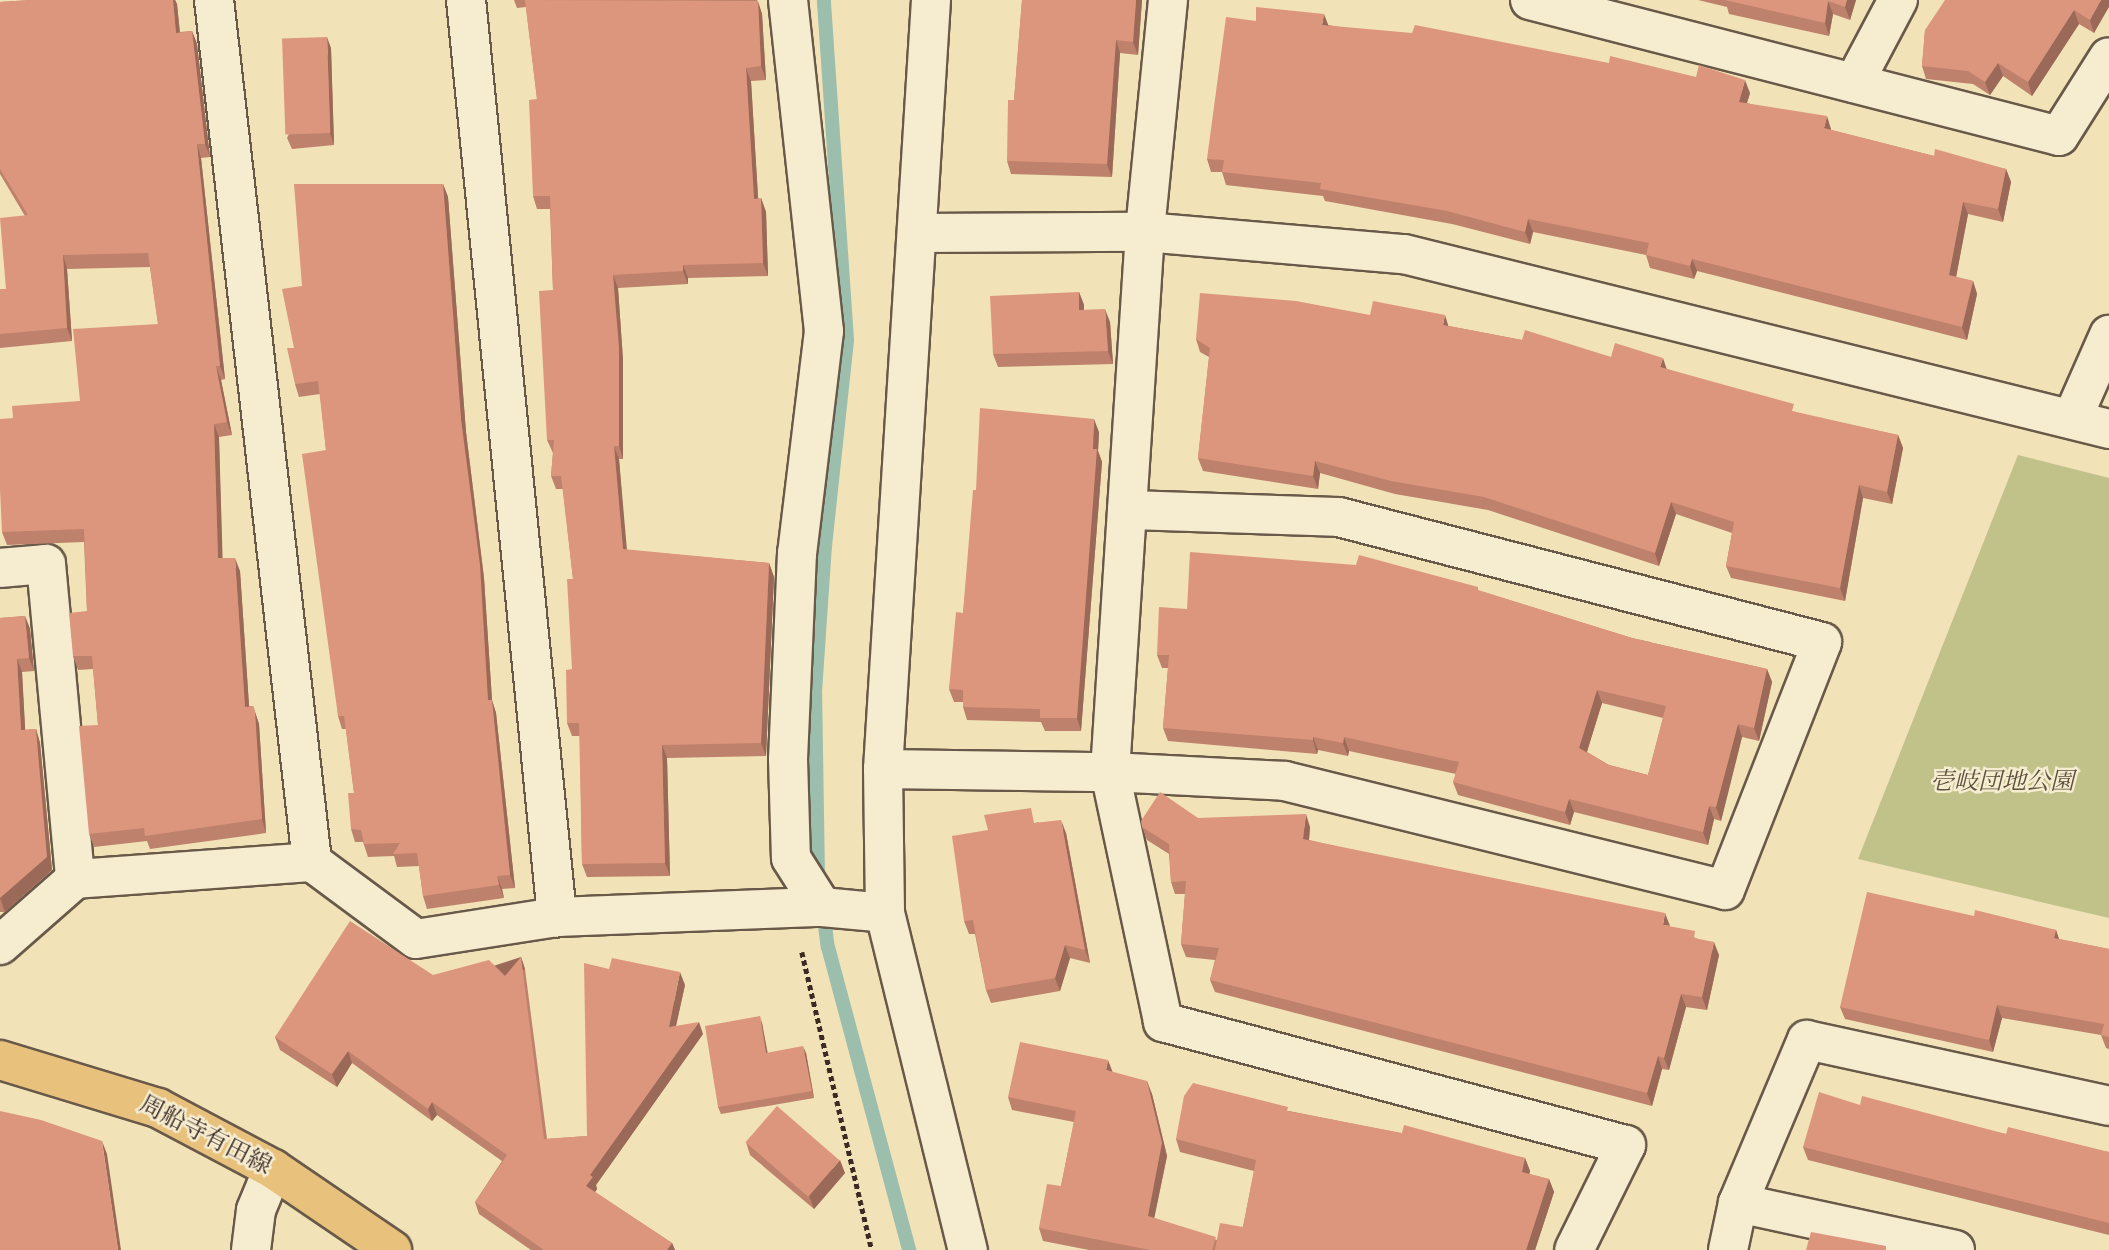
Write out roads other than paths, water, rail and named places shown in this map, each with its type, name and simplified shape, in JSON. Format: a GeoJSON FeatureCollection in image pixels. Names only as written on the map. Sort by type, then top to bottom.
{"type":"FeatureCollection","features":[{"type":"Feature","properties":{"kind":"main road","name":"周船寺有田線"},"geometry":{"type":"LineString","coordinates":[[0,1060],[158,1108],[273,1169],[392,1250]]}},
{"type":"Feature","properties":{"kind":"street"},"geometry":{"type":"LineString","coordinates":[[214,0],[312,862]]}},
{"type":"Feature","properties":{"kind":"street"},"geometry":{"type":"LineString","coordinates":[[466,0],[557,916]]}},
{"type":"Feature","properties":{"kind":"street"},"geometry":{"type":"LineString","coordinates":[[788,0],[824,331],[797,553],[788,760],[791,858],[852,911],[968,1250]]}},
{"type":"Feature","properties":{"kind":"street"},"geometry":{"type":"LineString","coordinates":[[852,911],[883,769],[931,0]]}},
{"type":"Feature","properties":{"kind":"street"},"geometry":{"type":"LineString","coordinates":[[1168,0],[1145,232],[1110,772],[1163,1022],[1626,1145],[1574,1250]]}},
{"type":"Feature","properties":{"kind":"street"},"geometry":{"type":"LineString","coordinates":[[1530,0],[2059,136],[2109,57]]}},
{"type":"Feature","properties":{"kind":"street"},"geometry":{"type":"LineString","coordinates":[[1854,83],[1898,0]]}},
{"type":"Feature","properties":{"kind":"street"},"geometry":{"type":"LineString","coordinates":[[917,233],[1145,232],[1404,254],[2109,429]]}},
{"type":"Feature","properties":{"kind":"street"},"geometry":{"type":"LineString","coordinates":[[2072,419],[2109,335]]}},
{"type":"Feature","properties":{"kind":"street"},"geometry":{"type":"LineString","coordinates":[[883,769],[1110,772],[1286,781],[1725,890],[1822,642],[1339,517],[1127,510]]}},
{"type":"Feature","properties":{"kind":"street"},"geometry":{"type":"LineString","coordinates":[[0,568],[46,564],[75,879]]}},
{"type":"Feature","properties":{"kind":"street"},"geometry":{"type":"LineString","coordinates":[[0,945],[75,879],[312,862],[416,939],[557,916],[852,911]]}},
{"type":"Feature","properties":{"kind":"street"},"geometry":{"type":"LineString","coordinates":[[1728,1250],[1738,1203],[1807,1040],[2109,1107]]}},
{"type":"Feature","properties":{"kind":"street"},"geometry":{"type":"LineString","coordinates":[[251,1250],[256,1210],[273,1169]]}},
{"type":"Feature","properties":{"kind":"street"},"geometry":{"type":"LineString","coordinates":[[1738,1203],[1955,1250]]}},
{"type":"Feature","properties":{"kind":"waterway"},"geometry":{"type":"LineString","coordinates":[[818,878],[815,692],[825,546],[847,340],[824,0]]}},
{"type":"Feature","properties":{"kind":"waterway"},"geometry":{"type":"LineString","coordinates":[[823,909],[828,947],[909,1250]]}},
{"type":"Feature","properties":{"kind":"park label","name":"壱岐団地公園"},"geometry":{"type":"Point","coordinates":[2002,783]}}]}
